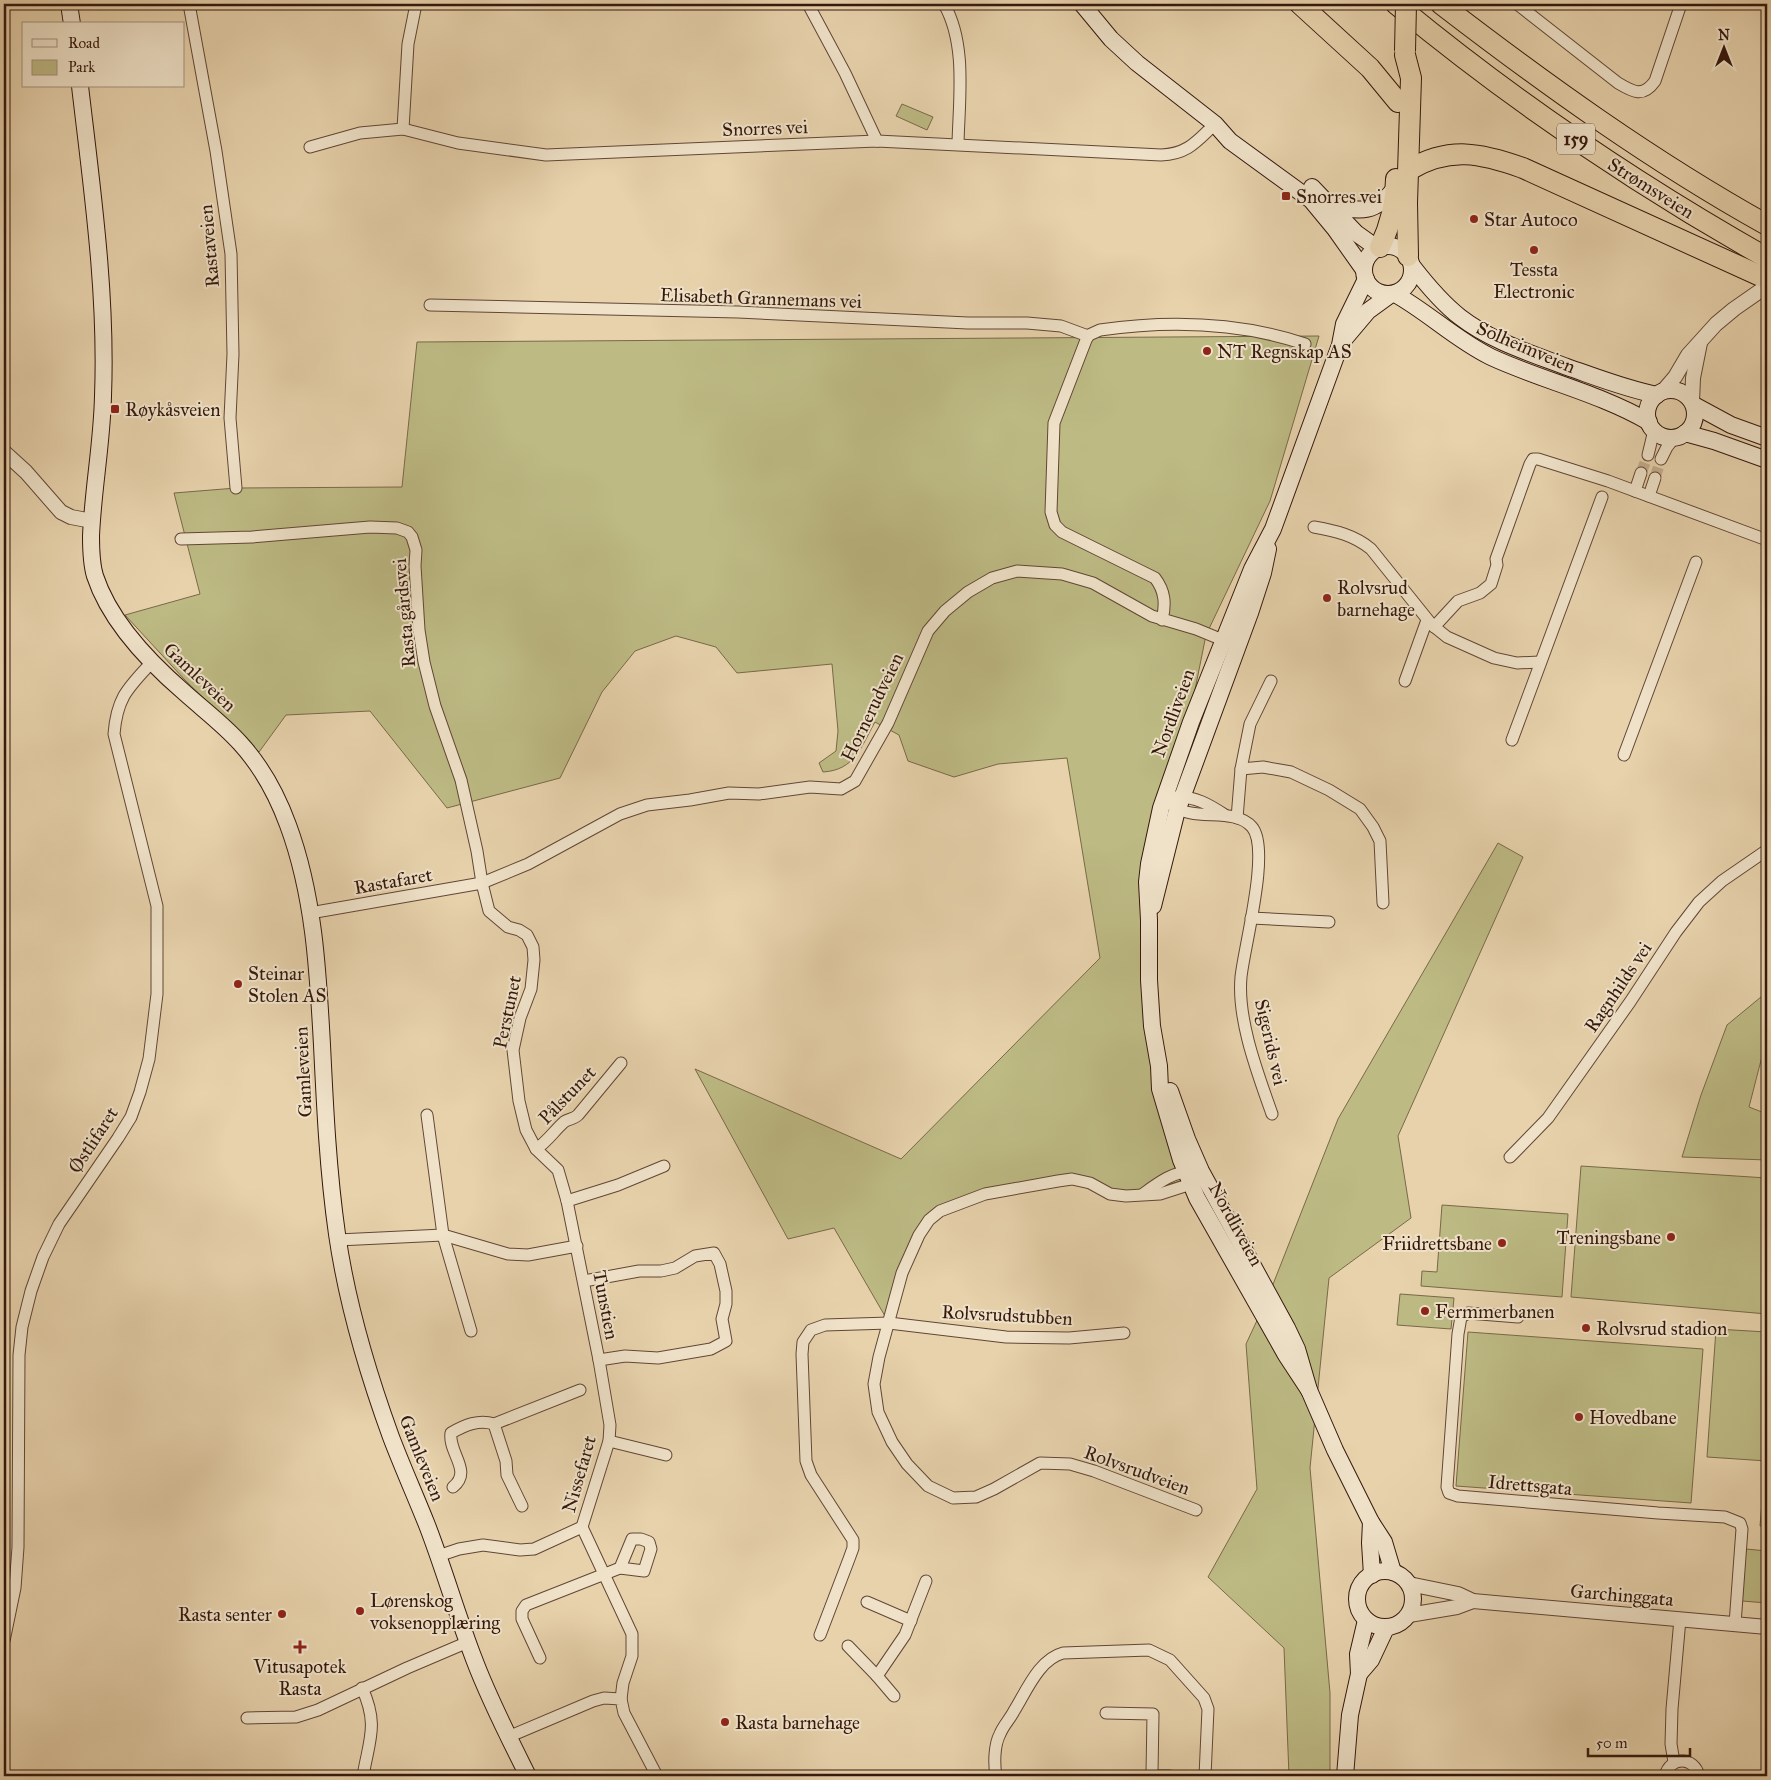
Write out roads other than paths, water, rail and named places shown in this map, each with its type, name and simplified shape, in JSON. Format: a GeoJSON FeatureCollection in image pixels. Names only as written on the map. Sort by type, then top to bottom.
{"type":"FeatureCollection","features":[{"type":"Feature","properties":{"kind":"highway"},"geometry":{"type":"LineString","coordinates":[[1300,4],[1370,68],[1398,102]]}},
{"type":"Feature","properties":{"kind":"highway","name":"Strømsveien"},"geometry":{"type":"LineString","coordinates":[[1396,4],[1466,60],[1568,134],[1667,198],[1767,258]]}},
{"type":"Feature","properties":{"kind":"highway"},"geometry":{"type":"LineString","coordinates":[[1379,248],[1386,233],[1394,204],[1396,187],[1399,78],[1405,53],[1406,4]]}},
{"type":"Feature","properties":{"kind":"highway","name":"Strømsveien"},"geometry":{"type":"LineString","coordinates":[[1441,4],[1584,111],[1695,183],[1767,225]]}},
{"type":"Feature","properties":{"kind":"highway"},"geometry":{"type":"LineString","coordinates":[[1405,53],[1410,78],[1407,204],[1411,262]]}},
{"type":"Feature","properties":{"kind":"highway"},"geometry":{"type":"LineString","coordinates":[[1409,170],[1433,158],[1458,154],[1486,156],[1504,161],[1523,168],[1765,285]]}},
{"type":"Feature","properties":{"kind":"main road"},"geometry":{"type":"LineString","coordinates":[[69,4],[72,22]]}},
{"type":"Feature","properties":{"kind":"main road"},"geometry":{"type":"LineString","coordinates":[[1082,4],[1098,24],[1131,58],[1215,124],[1230,140],[1311,200],[1335,229],[1373,289],[1384,294],[1393,295]]}},
{"type":"Feature","properties":{"kind":"main road"},"geometry":{"type":"LineString","coordinates":[[80,88],[95,221],[103,334],[103,396],[92,521]]}},
{"type":"Feature","properties":{"kind":"main road"},"geometry":{"type":"LineString","coordinates":[[1215,124],[1236,131],[1308,184],[1331,205],[1356,233],[1379,248],[1395,247],[1411,262]]}},
{"type":"Feature","properties":{"kind":"main road"},"geometry":{"type":"LineString","coordinates":[[1331,205],[1354,210],[1372,208],[1388,198],[1396,187]]}},
{"type":"Feature","properties":{"kind":"main road","name":"Nordliveien"},"geometry":{"type":"LineString","coordinates":[[1149,920],[1180,803],[1238,647],[1263,573],[1273,529],[1340,345],[1344,324],[1365,274],[1366,259],[1379,248]]}},
{"type":"Feature","properties":{"kind":"main road","name":"Nordliveien"},"geometry":{"type":"LineString","coordinates":[[1340,345],[1368,311],[1407,287],[1413,274],[1411,262]]}},
{"type":"Feature","properties":{"kind":"main road","name":"Solheimveien"},"geometry":{"type":"LineString","coordinates":[[1411,262],[1446,305],[1482,332],[1521,350],[1596,377],[1634,390],[1660,393]]}},
{"type":"Feature","properties":{"kind":"main road","name":"Solheimveien"},"geometry":{"type":"LineString","coordinates":[[1393,295],[1412,304],[1476,350],[1511,366],[1615,404],[1651,426]]}},
{"type":"Feature","properties":{"kind":"main road"},"geometry":{"type":"LineString","coordinates":[[1767,438],[1730,425],[1693,404],[1683,393],[1670,390],[1660,393],[1650,404],[1648,410],[1651,426],[1664,436],[1680,435],[1714,441],[1767,460]]}},
{"type":"Feature","properties":{"kind":"main road"},"geometry":{"type":"LineString","coordinates":[[1680,435],[1693,424],[1695,418],[1693,404]]}},
{"type":"Feature","properties":{"kind":"main road","name":"Gamleveien"},"geometry":{"type":"LineString","coordinates":[[92,521],[92,557],[99,585],[120,623],[152,662],[235,737],[251,756],[265,777],[281,808],[294,842],[310,913],[318,967],[329,1166],[338,1240],[351,1309],[369,1372],[393,1441],[438,1556],[468,1642],[508,1737],[528,1776]]}},
{"type":"Feature","properties":{"kind":"main road","name":"Nordliveien"},"geometry":{"type":"LineString","coordinates":[[1273,529],[1252,569],[1222,640],[1165,798],[1153,844],[1147,882],[1150,1003],[1159,1066],[1169,1086],[1187,1139],[1192,1176],[1287,1328],[1297,1349],[1309,1390],[1335,1450],[1371,1522],[1384,1542],[1393,1572]]}},
{"type":"Feature","properties":{"kind":"main road","name":"Nordliveien"},"geometry":{"type":"LineString","coordinates":[[1371,1522],[1372,1575]]}},
{"type":"Feature","properties":{"kind":"main road"},"geometry":{"type":"LineString","coordinates":[[1383,1571],[1393,1572],[1409,1584],[1413,1600],[1409,1615],[1400,1624],[1386,1628],[1375,1626],[1366,1620],[1359,1610],[1357,1596],[1362,1583],[1372,1575],[1383,1571]]}},
{"type":"Feature","properties":{"kind":"main road"},"geometry":{"type":"LineString","coordinates":[[1345,1776],[1350,1714],[1358,1674],[1358,1654],[1366,1620]]}},
{"type":"Feature","properties":{"kind":"main road"},"geometry":{"type":"LineString","coordinates":[[1358,1674],[1371,1660],[1386,1628]]}},
{"type":"Feature","properties":{"kind":"street","name":"Rastaveien"},"geometry":{"type":"LineString","coordinates":[[189,4],[216,151],[231,254],[233,354],[230,418],[236,488]]}},
{"type":"Feature","properties":{"kind":"street"},"geometry":{"type":"LineString","coordinates":[[403,129],[408,44],[416,4]]}},
{"type":"Feature","properties":{"kind":"street"},"geometry":{"type":"LineString","coordinates":[[808,4],[845,73],[877,140]]}},
{"type":"Feature","properties":{"kind":"street"},"geometry":{"type":"LineString","coordinates":[[944,4],[949,13],[956,38],[959,72],[958,144]]}},
{"type":"Feature","properties":{"kind":"street"},"geometry":{"type":"LineString","coordinates":[[1518,4],[1618,83],[1634,91],[1641,92],[1650,88],[1655,81],[1682,4]]}},
{"type":"Feature","properties":{"kind":"street","name":"Snorres vei"},"geometry":{"type":"LineString","coordinates":[[310,147],[360,133],[403,129],[458,143],[546,155],[877,140],[1173,154],[1188,149],[1215,124]]}},
{"type":"Feature","properties":{"kind":"street"},"geometry":{"type":"LineString","coordinates":[[1660,393],[1676,377],[1688,355],[1716,324],[1765,285]]}},
{"type":"Feature","properties":{"kind":"street","name":"Elisabeth Grannemans vei"},"geometry":{"type":"LineString","coordinates":[[430,305],[738,312],[968,323],[1027,323],[1061,326],[1088,336]]}},
{"type":"Feature","properties":{"kind":"street"},"geometry":{"type":"LineString","coordinates":[[1162,620],[1165,604],[1162,589],[1155,578],[1062,532],[1055,525],[1052,518],[1050,497],[1054,423],[1088,336],[1107,329],[1187,324],[1213,325],[1266,332],[1305,344]]}},
{"type":"Feature","properties":{"kind":"street"},"geometry":{"type":"LineString","coordinates":[[1693,404],[1693,378],[1700,343]]}},
{"type":"Feature","properties":{"kind":"street"},"geometry":{"type":"LineString","coordinates":[[1648,455],[1651,426]]}},
{"type":"Feature","properties":{"kind":"street"},"geometry":{"type":"LineString","coordinates":[[1661,460],[1667,447],[1680,435]]}},
{"type":"Feature","properties":{"kind":"street"},"geometry":{"type":"LineString","coordinates":[[4,452],[26,472],[61,512],[71,517],[92,521]]}},
{"type":"Feature","properties":{"kind":"street"},"geometry":{"type":"LineString","coordinates":[[1405,681],[1430,623],[1458,601],[1480,593],[1491,584],[1497,565],[1496,559],[1533,459],[1538,458],[1635,491],[1767,540]]}},
{"type":"Feature","properties":{"kind":"street"},"geometry":{"type":"LineString","coordinates":[[1635,491],[1641,473]]}},
{"type":"Feature","properties":{"kind":"street"},"geometry":{"type":"LineString","coordinates":[[1649,496],[1655,478]]}},
{"type":"Feature","properties":{"kind":"street"},"geometry":{"type":"LineString","coordinates":[[1512,740],[1602,497]]}},
{"type":"Feature","properties":{"kind":"street"},"geometry":{"type":"LineString","coordinates":[[1314,527],[1346,534],[1371,549],[1430,623],[1447,637],[1494,658],[1517,663],[1540,662]]}},
{"type":"Feature","properties":{"kind":"street","name":"Rasta gårdsvei"},"geometry":{"type":"LineString","coordinates":[[182,539],[252,537],[370,528],[397,528],[408,532],[412,537],[416,550],[415,566],[418,612],[424,662],[434,706],[461,780],[477,850],[482,883]]}},
{"type":"Feature","properties":{"kind":"street"},"geometry":{"type":"LineString","coordinates":[[1624,755],[1696,562]]}},
{"type":"Feature","properties":{"kind":"street","name":"Hornerudveien"},"geometry":{"type":"LineString","coordinates":[[482,883],[528,864],[620,814],[647,805],[730,793],[758,794],[810,787],[841,789],[855,781],[888,723],[928,631],[945,611],[968,592],[992,578],[1017,571],[1062,574],[1093,583],[1152,616],[1196,629],[1238,647]]}},
{"type":"Feature","properties":{"kind":"street","name":"Østlifaret"},"geometry":{"type":"LineString","coordinates":[[4,1641],[15,1588],[18,1546],[19,1355],[22,1327],[42,1258],[59,1224],[131,1117],[149,1059],[157,994],[157,906],[114,734],[116,715],[122,697],[132,683],[152,662]]}},
{"type":"Feature","properties":{"kind":"street"},"geometry":{"type":"LineString","coordinates":[[1237,818],[1241,769],[1250,724],[1271,681]]}},
{"type":"Feature","properties":{"kind":"street"},"geometry":{"type":"LineString","coordinates":[[1241,769],[1263,767],[1291,772],[1329,790],[1360,809],[1380,841],[1383,903]]}},
{"type":"Feature","properties":{"kind":"street","name":"Sigerids vei"},"geometry":{"type":"LineString","coordinates":[[1165,798],[1205,815],[1224,815],[1237,818],[1252,827],[1259,843],[1251,918],[1241,978],[1242,1014],[1256,1066],[1272,1114]]}},
{"type":"Feature","properties":{"kind":"street","name":"Ragnhilds vei"},"geometry":{"type":"LineString","coordinates":[[1510,1157],[1548,1118],[1698,902],[1722,881],[1767,850]]}},
{"type":"Feature","properties":{"kind":"street","name":"Rastafaret"},"geometry":{"type":"LineString","coordinates":[[310,913],[482,883]]}},
{"type":"Feature","properties":{"kind":"street","name":"Perstunet"},"geometry":{"type":"LineString","coordinates":[[482,883],[489,911],[508,927],[519,930],[527,935],[533,947],[534,960],[531,989],[520,1018],[514,1050],[519,1101],[526,1130],[536,1149],[558,1170],[577,1246]]}},
{"type":"Feature","properties":{"kind":"street"},"geometry":{"type":"LineString","coordinates":[[1251,918],[1329,922]]}},
{"type":"Feature","properties":{"kind":"street","name":"Pålstunet"},"geometry":{"type":"LineString","coordinates":[[536,1149],[550,1138],[564,1122],[578,1115],[621,1063]]}},
{"type":"Feature","properties":{"kind":"street"},"geometry":{"type":"LineString","coordinates":[[427,1115],[443,1235],[471,1330]]}},
{"type":"Feature","properties":{"kind":"street"},"geometry":{"type":"LineString","coordinates":[[567,1201],[618,1185],[664,1166]]}},
{"type":"Feature","properties":{"kind":"street","name":"Rolvsrudveien"},"geometry":{"type":"LineString","coordinates":[[1192,1176],[1156,1184],[1143,1194],[1118,1196],[1103,1191],[1090,1183],[1072,1179],[985,1194],[940,1211],[929,1220],[919,1235],[902,1273],[879,1356],[874,1384],[878,1412],[892,1442],[908,1464],[928,1486],[953,1498],[976,1497],[1040,1463],[1070,1464],[1094,1471],[1196,1510]]}},
{"type":"Feature","properties":{"kind":"street"},"geometry":{"type":"LineString","coordinates":[[338,1240],[443,1235],[508,1254],[528,1255],[577,1246]]}},
{"type":"Feature","properties":{"kind":"street","name":"Tunstien"},"geometry":{"type":"LineString","coordinates":[[577,1246],[600,1365]]}},
{"type":"Feature","properties":{"kind":"street"},"geometry":{"type":"LineString","coordinates":[[584,1281],[639,1271],[661,1271],[675,1268],[695,1256],[714,1253],[720,1264],[726,1291],[726,1304],[722,1319],[726,1341],[718,1346],[694,1353],[658,1358],[625,1356],[600,1365]]}},
{"type":"Feature","properties":{"kind":"street","name":"Idrettsgata"},"geometry":{"type":"LineString","coordinates":[[1518,1317],[1468,1313],[1461,1316],[1458,1334],[1447,1487],[1449,1493],[1458,1496],[1725,1517],[1740,1523],[1742,1529],[1735,1624]]}},
{"type":"Feature","properties":{"kind":"street"},"geometry":{"type":"LineString","coordinates":[[820,1636],[853,1548],[853,1540],[811,1475],[806,1461],[803,1342],[811,1330],[825,1325],[889,1323]]}},
{"type":"Feature","properties":{"kind":"street","name":"Rolvsrudstubben"},"geometry":{"type":"LineString","coordinates":[[889,1323],[1006,1336],[1070,1338],[1124,1333]]}},
{"type":"Feature","properties":{"kind":"street","name":"Nissefaret"},"geometry":{"type":"LineString","coordinates":[[438,1556],[482,1545],[520,1550],[534,1549],[582,1528],[609,1441],[610,1425],[600,1365]]}},
{"type":"Feature","properties":{"kind":"street"},"geometry":{"type":"LineString","coordinates":[[453,1487],[459,1482],[461,1475],[450,1440],[451,1434],[463,1426],[484,1421],[494,1424],[580,1390]]}},
{"type":"Feature","properties":{"kind":"street"},"geometry":{"type":"LineString","coordinates":[[494,1424],[506,1461],[508,1475],[522,1506]]}},
{"type":"Feature","properties":{"kind":"street"},"geometry":{"type":"LineString","coordinates":[[609,1441],[666,1455]]}},
{"type":"Feature","properties":{"kind":"street"},"geometry":{"type":"LineString","coordinates":[[582,1528],[632,1634],[632,1656],[621,1691],[621,1699],[624,1713],[657,1776]]}},
{"type":"Feature","properties":{"kind":"street"},"geometry":{"type":"LineString","coordinates":[[540,1658],[522,1619],[522,1611],[526,1605],[620,1568]]}},
{"type":"Feature","properties":{"kind":"street"},"geometry":{"type":"LineString","coordinates":[[877,1676],[901,1641],[926,1581]]}},
{"type":"Feature","properties":{"kind":"street","name":"Garchinggata"},"geometry":{"type":"LineString","coordinates":[[1409,1584],[1458,1594],[1473,1602]]}},
{"type":"Feature","properties":{"kind":"street"},"geometry":{"type":"LineString","coordinates":[[867,1602],[911,1620]]}},
{"type":"Feature","properties":{"kind":"street","name":"Garchinggata"},"geometry":{"type":"LineString","coordinates":[[1409,1615],[1457,1607],[1473,1602],[1767,1627]]}},
{"type":"Feature","properties":{"kind":"street"},"geometry":{"type":"LineString","coordinates":[[1674,1762],[1670,1744],[1680,1619]]}},
{"type":"Feature","properties":{"kind":"street"},"geometry":{"type":"LineString","coordinates":[[247,1718],[296,1717],[318,1710],[362,1688],[468,1642]]}},
{"type":"Feature","properties":{"kind":"street"},"geometry":{"type":"LineString","coordinates":[[848,1646],[894,1696]]}},
{"type":"Feature","properties":{"kind":"street"},"geometry":{"type":"LineString","coordinates":[[996,1776],[996,1747],[999,1735],[1046,1662],[1055,1655],[1063,1653],[1149,1650],[1170,1660],[1204,1698],[1208,1709],[1209,1725],[1206,1776]]}},
{"type":"Feature","properties":{"kind":"street"},"geometry":{"type":"LineString","coordinates":[[362,1688],[372,1713],[372,1733],[363,1776]]}},
{"type":"Feature","properties":{"kind":"street"},"geometry":{"type":"LineString","coordinates":[[508,1737],[592,1701],[604,1698],[621,1699]]}},
{"type":"Feature","properties":{"kind":"street"},"geometry":{"type":"LineString","coordinates":[[1106,1713],[1153,1714],[1152,1773],[1157,1776],[1170,1776]]}},
{"type":"Feature","properties":{"kind":"street"},"geometry":{"type":"LineString","coordinates":[[1665,1776],[1666,1770],[1674,1762],[1680,1760],[1690,1762],[1699,1776]]}},
{"type":"Feature","properties":{"kind":"tunnel"},"geometry":{"type":"LineString","coordinates":[[1641,473],[1648,455]]}},
{"type":"Feature","properties":{"kind":"tunnel"},"geometry":{"type":"LineString","coordinates":[[1655,478],[1661,459]]}},
{"type":"Feature","properties":{"kind":"place","name":"Snorres vei"},"geometry":{"type":"Point","coordinates":[1286,196]}},
{"type":"Feature","properties":{"kind":"place","name":"Star Autoco"},"geometry":{"type":"Point","coordinates":[1474,219]}},
{"type":"Feature","properties":{"kind":"place","name":"Tessta Electronic"},"geometry":{"type":"Point","coordinates":[1534,250]}},
{"type":"Feature","properties":{"kind":"place","name":"NT Regnskap AS"},"geometry":{"type":"Point","coordinates":[1207,351]}},
{"type":"Feature","properties":{"kind":"place","name":"Røykåsveien"},"geometry":{"type":"Point","coordinates":[115,409]}},
{"type":"Feature","properties":{"kind":"place","name":"Rolvsrud barnehage"},"geometry":{"type":"Point","coordinates":[1327,598]}},
{"type":"Feature","properties":{"kind":"place","name":"Steinar Stolen AS"},"geometry":{"type":"Point","coordinates":[238,984]}},
{"type":"Feature","properties":{"kind":"place","name":"Treningsbane"},"geometry":{"type":"Point","coordinates":[1671,1237]}},
{"type":"Feature","properties":{"kind":"place","name":"Friidrettsbane"},"geometry":{"type":"Point","coordinates":[1502,1243]}},
{"type":"Feature","properties":{"kind":"place","name":"Fermmerbanen"},"geometry":{"type":"Point","coordinates":[1425,1311]}},
{"type":"Feature","properties":{"kind":"place","name":"Rolvsrud stadion"},"geometry":{"type":"Point","coordinates":[1586,1328]}},
{"type":"Feature","properties":{"kind":"place","name":"Hovedbane"},"geometry":{"type":"Point","coordinates":[1579,1417]}},
{"type":"Feature","properties":{"kind":"place","name":"Lørenskog voksenopplæring"},"geometry":{"type":"Point","coordinates":[360,1611]}},
{"type":"Feature","properties":{"kind":"place","name":"Rasta senter"},"geometry":{"type":"Point","coordinates":[282,1614]}},
{"type":"Feature","properties":{"kind":"place","name":"Vitusapotek Rasta"},"geometry":{"type":"Point","coordinates":[300,1647]}},
{"type":"Feature","properties":{"kind":"place","name":"Rasta barnehage"},"geometry":{"type":"Point","coordinates":[725,1722]}}]}
